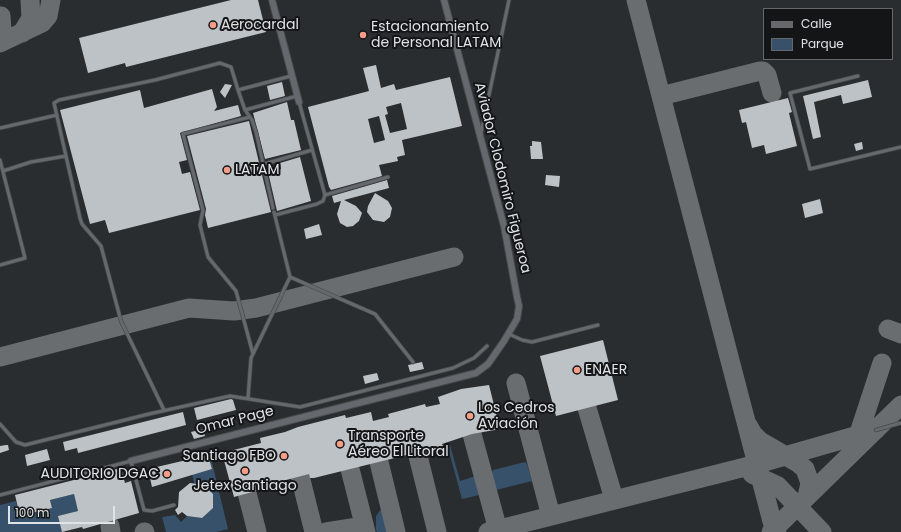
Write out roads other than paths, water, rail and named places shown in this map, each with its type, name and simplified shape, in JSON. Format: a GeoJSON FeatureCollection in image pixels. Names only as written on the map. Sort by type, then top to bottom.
{"type":"FeatureCollection","features":[{"type":"Feature","properties":{"kind":"street"},"geometry":{"type":"LineString","coordinates":[[272,0],[298,99]]}},
{"type":"Feature","properties":{"kind":"street","name":"Aviador Clodomiro Figueroa"},"geometry":{"type":"LineString","coordinates":[[444,0],[504,226],[519,306],[517,320],[509,334],[488,364],[476,373]]}},
{"type":"Feature","properties":{"kind":"street","name":"Omar Page"},"geometry":{"type":"LineString","coordinates":[[132,461],[476,373]]}},
{"type":"Feature","properties":{"kind":"lane"},"geometry":{"type":"LineString","coordinates":[[480,136],[510,0]]}},
{"type":"Feature","properties":{"kind":"lane"},"geometry":{"type":"LineString","coordinates":[[164,410],[121,321],[101,246],[82,224],[54,103],[56,101],[155,80],[220,63],[231,67],[245,110],[250,117],[256,132],[290,277],[253,354],[248,398]]}},
{"type":"Feature","properties":{"kind":"lane"},"geometry":{"type":"LineString","coordinates":[[238,90],[292,76]]}},
{"type":"Feature","properties":{"kind":"lane"},"geometry":{"type":"LineString","coordinates":[[858,76],[790,93],[810,169],[901,147]]}},
{"type":"Feature","properties":{"kind":"lane"},"geometry":{"type":"LineString","coordinates":[[245,110],[298,99],[325,195],[323,201],[317,204],[274,212]]}},
{"type":"Feature","properties":{"kind":"lane"},"geometry":{"type":"LineString","coordinates":[[0,128],[57,115]]}},
{"type":"Feature","properties":{"kind":"lane"},"geometry":{"type":"LineString","coordinates":[[250,117],[183,134],[202,210],[200,225],[208,257],[236,291],[253,354]]}},
{"type":"Feature","properties":{"kind":"lane"},"geometry":{"type":"LineString","coordinates":[[264,164],[312,150]]}},
{"type":"Feature","properties":{"kind":"lane"},"geometry":{"type":"LineString","coordinates":[[3,171],[31,162],[66,156]]}},
{"type":"Feature","properties":{"kind":"lane"},"geometry":{"type":"LineString","coordinates":[[0,160],[25,258],[0,265]]}},
{"type":"Feature","properties":{"kind":"lane"},"geometry":{"type":"LineString","coordinates":[[325,195],[388,177]]}},
{"type":"Feature","properties":{"kind":"lane"},"geometry":{"type":"LineString","coordinates":[[290,277],[375,314],[414,362]]}},
{"type":"Feature","properties":{"kind":"lane"},"geometry":{"type":"LineString","coordinates":[[509,334],[522,340],[532,342],[598,325]]}},
{"type":"Feature","properties":{"kind":"lane"},"geometry":{"type":"LineString","coordinates":[[0,424],[16,442],[21,445],[25,445],[164,410],[230,396],[300,407],[453,368],[474,358],[487,346]]}},
{"type":"Feature","properties":{"kind":"lane"},"geometry":{"type":"LineString","coordinates":[[876,430],[901,423]]}},
{"type":"Feature","properties":{"kind":"lane"},"geometry":{"type":"LineString","coordinates":[[132,461],[144,510],[152,511],[174,505]]}},
{"type":"Feature","properties":{"kind":"lane","name":"Omar Page"},"geometry":{"type":"LineString","coordinates":[[0,495],[132,461]]}},
{"type":"Feature","properties":{"kind":"place","name":"Aerocardal"},"geometry":{"type":"Point","coordinates":[213,25]}},
{"type":"Feature","properties":{"kind":"place","name":"Estacionamiento de Personal LATAM"},"geometry":{"type":"Point","coordinates":[363,35]}},
{"type":"Feature","properties":{"kind":"place","name":"LATAM"},"geometry":{"type":"Point","coordinates":[227,170]}},
{"type":"Feature","properties":{"kind":"place","name":"ENAER"},"geometry":{"type":"Point","coordinates":[577,370]}},
{"type":"Feature","properties":{"kind":"place","name":"Los Cedros Aviación"},"geometry":{"type":"Point","coordinates":[470,416]}},
{"type":"Feature","properties":{"kind":"place","name":"Transporte Aéreo El Litoral"},"geometry":{"type":"Point","coordinates":[340,444]}},
{"type":"Feature","properties":{"kind":"place","name":"Santiago FBO"},"geometry":{"type":"Point","coordinates":[284,456]}},
{"type":"Feature","properties":{"kind":"place","name":"Jetex Santiago"},"geometry":{"type":"Point","coordinates":[245,471]}},
{"type":"Feature","properties":{"kind":"place","name":"AUDITORIO DGAC"},"geometry":{"type":"Point","coordinates":[167,474]}}]}
